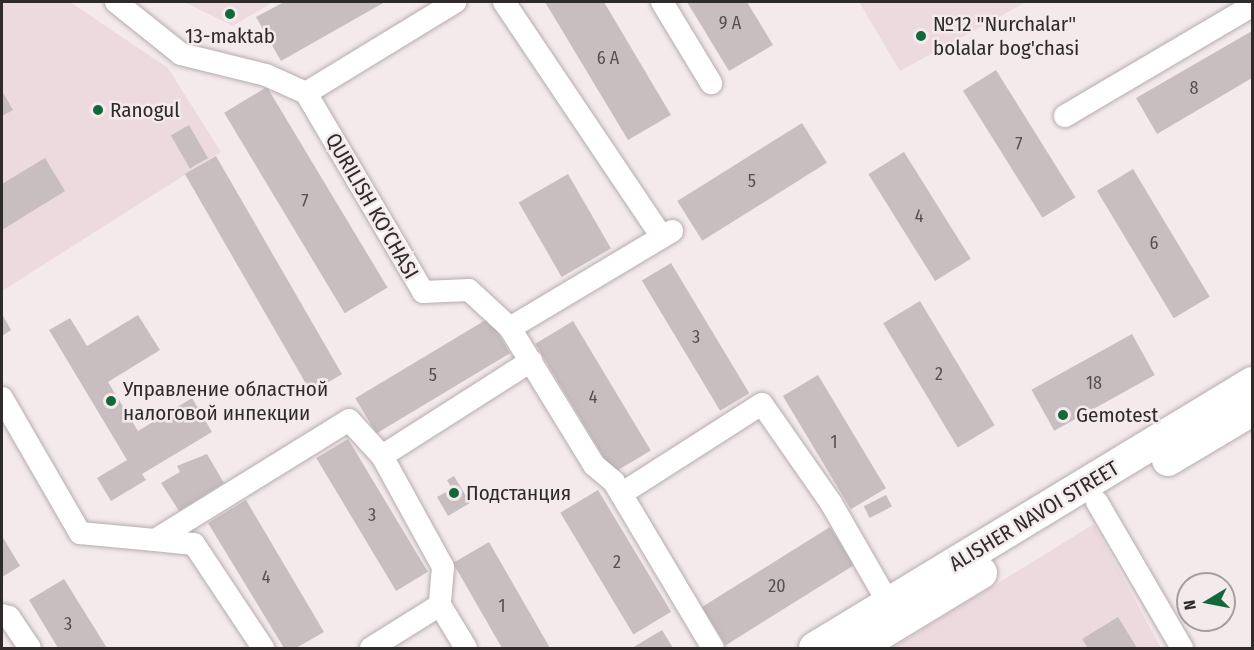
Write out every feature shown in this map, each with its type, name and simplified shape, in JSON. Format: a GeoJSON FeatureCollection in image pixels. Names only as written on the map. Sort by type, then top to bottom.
{"type":"FeatureCollection","features":[{"type":"Feature","properties":{"kind":"main road","name":"ALISHER NAVOI STREET"},"geometry":{"type":"LineString","coordinates":[[856,648],[894,613],[1252,383]]}},
{"type":"Feature","properties":{"kind":"main road","name":"ALISHER NAVOI STREET"},"geometry":{"type":"LineString","coordinates":[[815,648],[894,613],[1097,502],[1252,410]]}},
{"type":"Feature","properties":{"kind":"street"},"geometry":{"type":"LineString","coordinates":[[116,2],[181,54],[266,75],[306,93],[455,2]]}},
{"type":"Feature","properties":{"kind":"street"},"geometry":{"type":"LineString","coordinates":[[504,2],[667,234],[510,328],[594,465],[621,494],[712,648]]}},
{"type":"Feature","properties":{"kind":"street"},"geometry":{"type":"LineString","coordinates":[[662,2],[711,83]]}},
{"type":"Feature","properties":{"kind":"street"},"geometry":{"type":"LineString","coordinates":[[1065,116],[1252,6]]}},
{"type":"Feature","properties":{"kind":"street","name":"QURILISH KO'CHASI"},"geometry":{"type":"LineString","coordinates":[[306,93],[423,292],[469,290],[510,328]]}},
{"type":"Feature","properties":{"kind":"street"},"geometry":{"type":"LineString","coordinates":[[382,456],[531,361]]}},
{"type":"Feature","properties":{"kind":"street"},"geometry":{"type":"LineString","coordinates":[[2,398],[80,533],[194,543],[263,648]]}},
{"type":"Feature","properties":{"kind":"street"},"geometry":{"type":"LineString","coordinates":[[621,494],[762,404],[831,503],[894,613]]}},
{"type":"Feature","properties":{"kind":"street"},"geometry":{"type":"LineString","coordinates":[[155,540],[349,420],[382,456],[443,567],[440,605],[466,648]]}},
{"type":"Feature","properties":{"kind":"street"},"geometry":{"type":"LineString","coordinates":[[1097,502],[1182,648]]}},
{"type":"Feature","properties":{"kind":"street"},"geometry":{"type":"LineString","coordinates":[[371,648],[440,605]]}},
{"type":"Feature","properties":{"kind":"street"},"geometry":{"type":"LineString","coordinates":[[2,615],[9,617],[30,648]]}},
{"type":"Feature","properties":{"kind":"shaded area","name":"Ranogul"},"geometry":{"type":"Polygon","coordinates":[[[2,2],[70,2],[168,68],[221,152],[2,291],[2,2]]]}},
{"type":"Feature","properties":{"kind":"shaded area","name":"13-maktab"},"geometry":{"type":"Polygon","coordinates":[[[184,2],[273,2],[233,26],[184,2]]]}},
{"type":"Feature","properties":{"kind":"shaded area","name":"№12 \"Nurchalar\" bolalar bog'chasi"},"geometry":{"type":"Polygon","coordinates":[[[859,2],[1026,2],[900,71],[859,2]]]}},
{"type":"Feature","properties":{"kind":"shaded area"},"geometry":{"type":"Polygon","coordinates":[[[1094,524],[1161,648],[892,648],[1094,524]]]}},
{"type":"Feature","properties":{"kind":"building"},"geometry":{"type":"Polygon","coordinates":[[[284,2],[385,2],[281,61],[256,17],[284,2]]]}},
{"type":"Feature","properties":{"kind":"building"},"geometry":{"type":"Polygon","coordinates":[[[545,2],[604,2],[671,115],[628,140],[545,2]]]}},
{"type":"Feature","properties":{"kind":"building"},"geometry":{"type":"Polygon","coordinates":[[[687,2],[747,2],[773,45],[729,71],[687,2]]]}},
{"type":"Feature","properties":{"kind":"building"},"geometry":{"type":"Polygon","coordinates":[[[1252,31],[1252,78],[1157,134],[1136,98],[1252,31]]]}},
{"type":"Feature","properties":{"kind":"building"},"geometry":{"type":"Polygon","coordinates":[[[996,70],[1075,197],[1042,218],[963,91],[996,70]]]}},
{"type":"Feature","properties":{"kind":"building"},"geometry":{"type":"Polygon","coordinates":[[[267,87],[388,288],[345,313],[224,113],[267,87]]]}},
{"type":"Feature","properties":{"kind":"building"},"geometry":{"type":"Polygon","coordinates":[[[2,91],[13,110],[2,116],[2,91]]]}},
{"type":"Feature","properties":{"kind":"building"},"geometry":{"type":"Polygon","coordinates":[[[802,123],[827,163],[702,241],[677,201],[802,123]]]}},
{"type":"Feature","properties":{"kind":"building"},"geometry":{"type":"Polygon","coordinates":[[[189,125],[208,158],[190,168],[171,136],[189,125]]]}},
{"type":"Feature","properties":{"kind":"building"},"geometry":{"type":"Polygon","coordinates":[[[904,152],[971,259],[935,281],[868,174],[904,152]]]}},
{"type":"Feature","properties":{"kind":"building"},"geometry":{"type":"Polygon","coordinates":[[[216,156],[342,374],[311,392],[185,174],[216,156]]]}},
{"type":"Feature","properties":{"kind":"building"},"geometry":{"type":"Polygon","coordinates":[[[45,158],[65,191],[2,230],[2,184],[45,158]]]}},
{"type":"Feature","properties":{"kind":"building"},"geometry":{"type":"Polygon","coordinates":[[[1133,169],[1210,297],[1174,318],[1097,191],[1133,169]]]}},
{"type":"Feature","properties":{"kind":"building"},"geometry":{"type":"Polygon","coordinates":[[[568,174],[611,248],[562,277],[519,203],[568,174]]]}},
{"type":"Feature","properties":{"kind":"building"},"geometry":{"type":"Polygon","coordinates":[[[671,263],[749,393],[720,411],[642,281],[671,263]]]}},
{"type":"Feature","properties":{"kind":"building"},"geometry":{"type":"Polygon","coordinates":[[[920,301],[995,425],[958,447],[883,323],[920,301]]]}},
{"type":"Feature","properties":{"kind":"building"},"geometry":{"type":"Polygon","coordinates":[[[2,314],[11,330],[2,336],[2,314]]]}},
{"type":"Feature","properties":{"kind":"building"},"geometry":{"type":"Polygon","coordinates":[[[138,315],[160,350],[108,382],[138,431],[192,398],[212,432],[142,474],[146,480],[111,501],[97,478],[127,460],[49,330],[70,318],[87,346],[138,315]]]}},
{"type":"Feature","properties":{"kind":"building"},"geometry":{"type":"Polygon","coordinates":[[[489,318],[510,353],[376,433],[355,398],[489,318]]]}},
{"type":"Feature","properties":{"kind":"building"},"geometry":{"type":"Polygon","coordinates":[[[573,321],[651,450],[613,473],[535,344],[573,321]]]}},
{"type":"Feature","properties":{"kind":"building"},"geometry":{"type":"Polygon","coordinates":[[[1132,334],[1155,375],[1054,431],[1031,390],[1132,334]]]}},
{"type":"Feature","properties":{"kind":"building"},"geometry":{"type":"Polygon","coordinates":[[[818,375],[886,488],[851,509],[783,396],[818,375]]]}},
{"type":"Feature","properties":{"kind":"building"},"geometry":{"type":"Polygon","coordinates":[[[348,439],[428,572],[396,591],[316,458],[348,439]]]}},
{"type":"Feature","properties":{"kind":"building"},"geometry":{"type":"Polygon","coordinates":[[[207,454],[224,483],[179,511],[161,483],[180,472],[177,466],[207,454]]]}},
{"type":"Feature","properties":{"kind":"building","name":"Подстанция"},"geometry":{"type":"Polygon","coordinates":[[[454,476],[470,503],[448,516],[437,497],[452,489],[447,480],[454,476]]]}},
{"type":"Feature","properties":{"kind":"building"},"geometry":{"type":"Polygon","coordinates":[[[598,490],[671,612],[633,634],[560,513],[598,490]]]}},
{"type":"Feature","properties":{"kind":"building"},"geometry":{"type":"Polygon","coordinates":[[[886,495],[892,507],[870,518],[864,506],[886,495]]]}},
{"type":"Feature","properties":{"kind":"building"},"geometry":{"type":"Polygon","coordinates":[[[246,500],[324,632],[296,648],[284,648],[208,523],[246,500]]]}},
{"type":"Feature","properties":{"kind":"building"},"geometry":{"type":"Polygon","coordinates":[[[830,527],[854,565],[726,645],[702,607],[830,527]]]}},
{"type":"Feature","properties":{"kind":"building"},"geometry":{"type":"Polygon","coordinates":[[[2,536],[20,566],[2,577],[2,536]]]}},
{"type":"Feature","properties":{"kind":"building"},"geometry":{"type":"Polygon","coordinates":[[[489,542],[550,648],[502,648],[453,563],[489,542]]]}},
{"type":"Feature","properties":{"kind":"building"},"geometry":{"type":"Polygon","coordinates":[[[64,579],[107,648],[58,648],[29,600],[64,579]]]}},
{"type":"Feature","properties":{"kind":"building"},"geometry":{"type":"Polygon","coordinates":[[[1118,617],[1137,648],[1088,648],[1082,639],[1118,617]]]}},
{"type":"Feature","properties":{"kind":"building"},"geometry":{"type":"Polygon","coordinates":[[[662,630],[673,648],[632,648],[662,630]]]}},
{"type":"Feature","properties":{"kind":"place","name":"13-maktab"},"geometry":{"type":"Point","coordinates":[230,14]}},
{"type":"Feature","properties":{"kind":"place","name":"№12 \"Nurchalar\" bolalar bog'chasi"},"geometry":{"type":"Point","coordinates":[921,36]}},
{"type":"Feature","properties":{"kind":"place","name":"Ranogul"},"geometry":{"type":"Point","coordinates":[98,110]}},
{"type":"Feature","properties":{"kind":"place","name":"Управление областной налоговой инпекции"},"geometry":{"type":"Point","coordinates":[111,401]}},
{"type":"Feature","properties":{"kind":"place","name":"Gemotest"},"geometry":{"type":"Point","coordinates":[1063,415]}},
{"type":"Feature","properties":{"kind":"place","name":"Подстанция"},"geometry":{"type":"Point","coordinates":[454,493]}}]}
